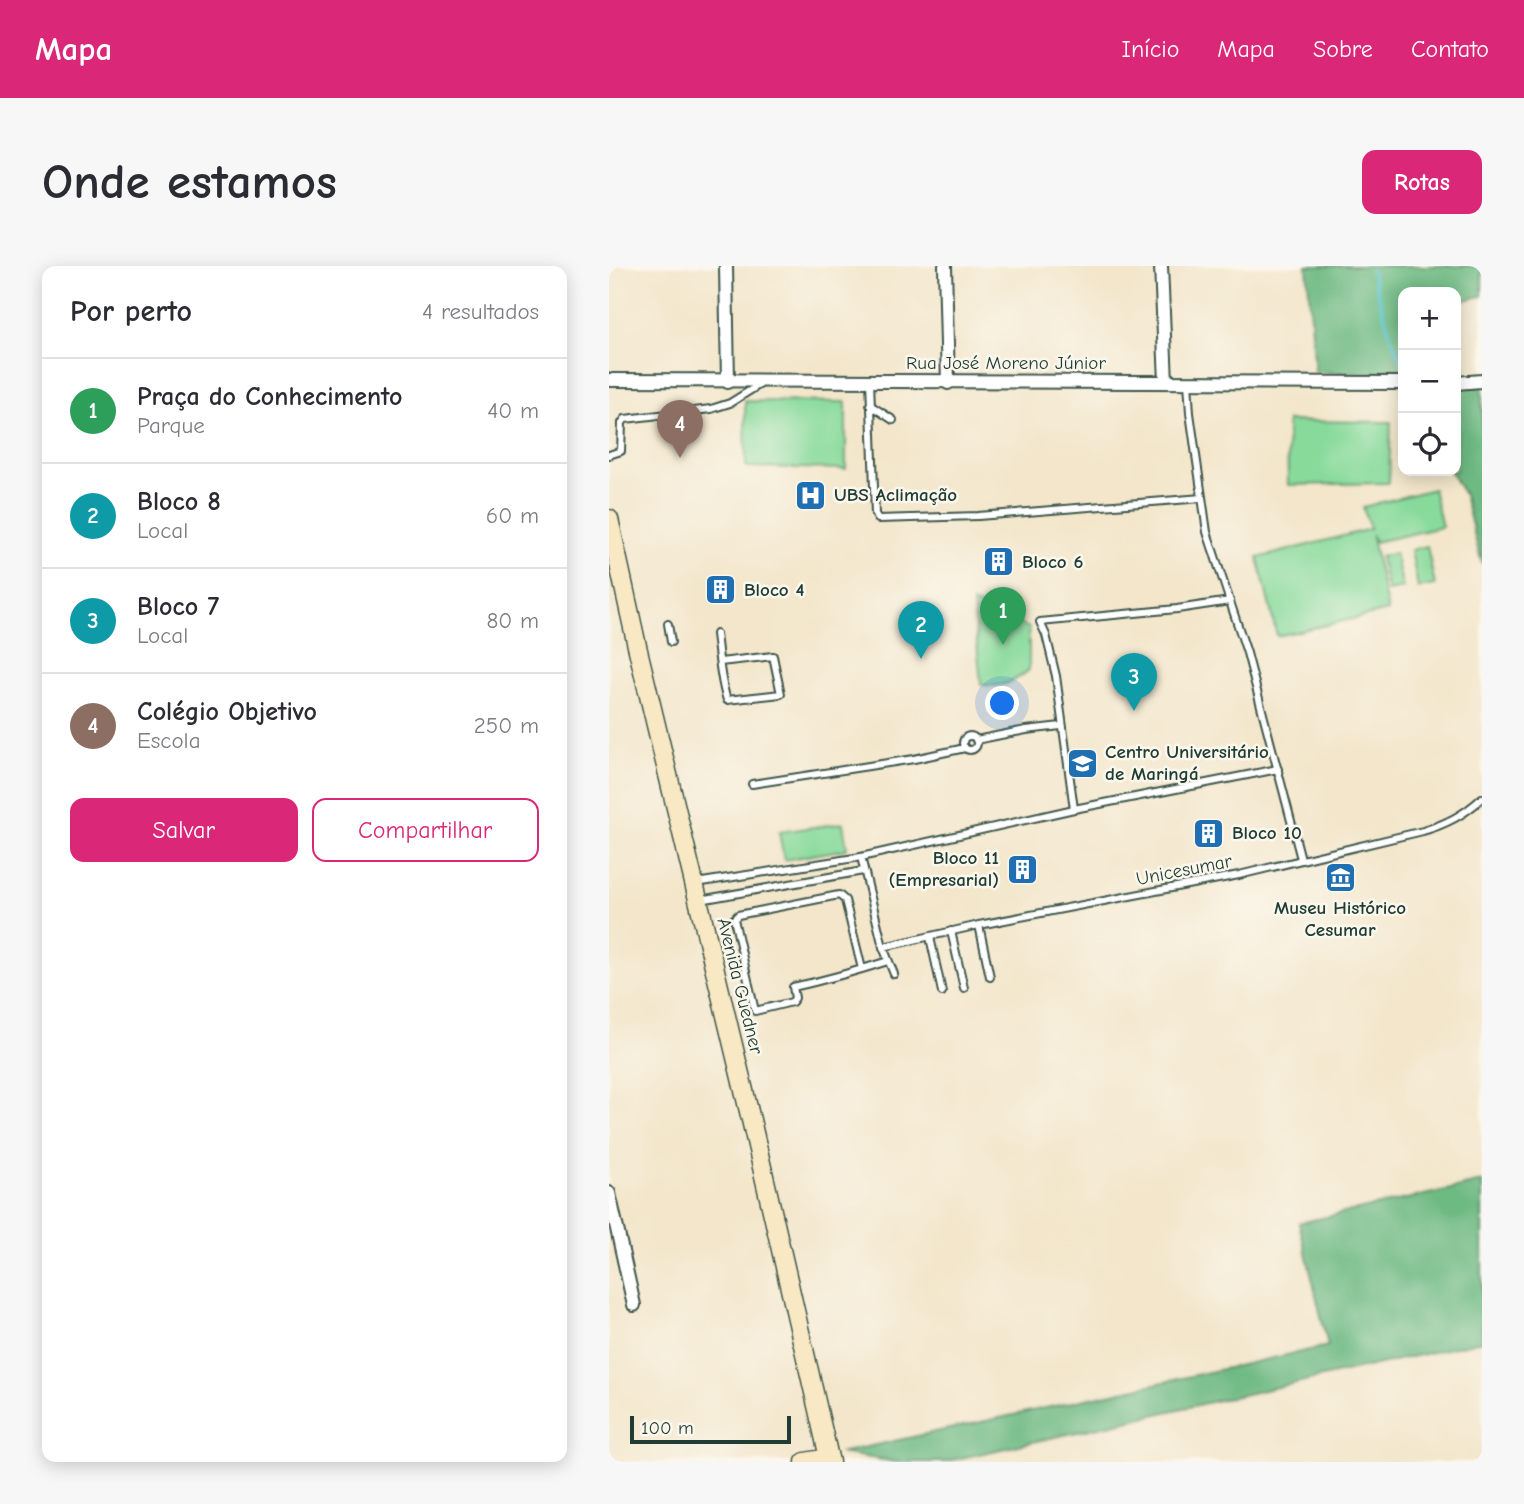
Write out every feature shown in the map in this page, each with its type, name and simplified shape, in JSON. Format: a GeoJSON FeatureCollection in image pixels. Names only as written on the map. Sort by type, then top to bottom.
{"type":"FeatureCollection","features":[{"type":"Feature","properties":{"kind":"street"},"geometry":{"type":"LineString","coordinates":[[726,266],[728,382]]}},
{"type":"Feature","properties":{"kind":"street"},"geometry":{"type":"LineString","coordinates":[[945,266],[948,383]]}},
{"type":"Feature","properties":{"kind":"street"},"geometry":{"type":"LineString","coordinates":[[1161,266],[1166,382]]}},
{"type":"Feature","properties":{"kind":"street","name":"Rua José Moreno Júnior"},"geometry":{"type":"LineString","coordinates":[[609,380],[1398,383]]}},
{"type":"Feature","properties":{"kind":"street"},"geometry":{"type":"LineString","coordinates":[[1461,383],[1482,381]]}},
{"type":"Feature","properties":{"kind":"street","name":"Avenida Guedner"},"geometry":{"type":"LineString","coordinates":[[609,519],[830,1460]]}},
{"type":"Feature","properties":{"kind":"street"},"geometry":{"type":"LineString","coordinates":[[609,1194],[634,1306]]}},
{"type":"Feature","properties":{"kind":"street"},"geometry":{"type":"LineString","coordinates":[[806,1462],[830,1460]]}},
{"type":"Feature","properties":{"kind":"lane"},"geometry":{"type":"LineString","coordinates":[[870,381],[874,514],[878,519],[1113,507],[1202,498]]}},
{"type":"Feature","properties":{"kind":"lane"},"geometry":{"type":"LineString","coordinates":[[1188,381],[1207,532],[1247,653],[1301,859]]}},
{"type":"Feature","properties":{"kind":"lane"},"geometry":{"type":"LineString","coordinates":[[609,454],[621,451],[622,423],[625,419],[711,409],[730,403],[763,382]]}},
{"type":"Feature","properties":{"kind":"lane"},"geometry":{"type":"LineString","coordinates":[[870,405],[893,420]]}},
{"type":"Feature","properties":{"kind":"lane"},"geometry":{"type":"LineString","coordinates":[[1074,809],[1056,676],[1040,622],[1177,609],[1230,601]]}},
{"type":"Feature","properties":{"kind":"lane"},"geometry":{"type":"LineString","coordinates":[[669,624],[671,642]]}},
{"type":"Feature","properties":{"kind":"lane"},"geometry":{"type":"LineString","coordinates":[[716,634],[720,662],[727,700],[781,694],[773,656],[720,662]]}},
{"type":"Feature","properties":{"kind":"lane"},"geometry":{"type":"LineString","coordinates":[[976,740],[1061,726]]}},
{"type":"Feature","properties":{"kind":"lane"},"geometry":{"type":"LineString","coordinates":[[965,748],[963,742],[966,737],[972,736],[976,740]]}},
{"type":"Feature","properties":{"kind":"lane"},"geometry":{"type":"LineString","coordinates":[[752,784],[973,748],[976,740]]}},
{"type":"Feature","properties":{"kind":"lane"},"geometry":{"type":"LineString","coordinates":[[696,892],[759,872],[861,857],[1074,809],[1278,769]]}},
{"type":"Feature","properties":{"kind":"lane","name":"Unicesumar"},"geometry":{"type":"LineString","coordinates":[[883,947],[979,925],[1185,887],[1423,831],[1446,824],[1482,799]]}},
{"type":"Feature","properties":{"kind":"lane"},"geometry":{"type":"LineString","coordinates":[[861,857],[883,947],[894,974]]}},
{"type":"Feature","properties":{"kind":"lane"},"geometry":{"type":"LineString","coordinates":[[696,892],[762,888],[863,871]]}},
{"type":"Feature","properties":{"kind":"lane"},"geometry":{"type":"LineString","coordinates":[[759,872],[762,888]]}},
{"type":"Feature","properties":{"kind":"lane"},"geometry":{"type":"LineString","coordinates":[[862,969],[845,900],[839,895],[738,915],[734,919],[755,1011],[792,1002],[795,998],[793,987],[862,969],[888,961]]}},
{"type":"Feature","properties":{"kind":"lane"},"geometry":{"type":"LineString","coordinates":[[979,925],[990,977]]}},
{"type":"Feature","properties":{"kind":"lane"},"geometry":{"type":"LineString","coordinates":[[951,932],[964,988]]}},
{"type":"Feature","properties":{"kind":"lane"},"geometry":{"type":"LineString","coordinates":[[930,937],[942,992]]}},
{"type":"Feature","properties":{"kind":"green space"},"geometry":{"type":"Polygon","coordinates":[[[1307,266],[1482,266],[1482,296],[1461,301],[1461,287],[1398,287],[1398,380],[1395,374],[1315,372],[1307,266]]]}},
{"type":"Feature","properties":{"kind":"green space"},"geometry":{"type":"Polygon","coordinates":[[[1461,349],[1465,384],[1482,383],[1482,564],[1464,495],[1453,476],[1461,476],[1461,349]]]}},
{"type":"Feature","properties":{"kind":"green space"},"geometry":{"type":"Polygon","coordinates":[[[745,401],[846,402],[846,469],[746,467],[745,401]]]}},
{"type":"Feature","properties":{"kind":"green space"},"geometry":{"type":"Polygon","coordinates":[[[1287,421],[1391,422],[1389,483],[1288,485],[1287,421]]]}},
{"type":"Feature","properties":{"kind":"green space"},"geometry":{"type":"Polygon","coordinates":[[[1433,489],[1442,527],[1375,542],[1371,534],[1388,611],[1277,636],[1258,558],[1370,529],[1363,507],[1433,489]]]}},
{"type":"Feature","properties":{"kind":"green space"},"geometry":{"type":"Polygon","coordinates":[[[1427,546],[1435,585],[1418,588],[1411,550],[1427,546]]]}},
{"type":"Feature","properties":{"kind":"green space"},"geometry":{"type":"Polygon","coordinates":[[[1395,553],[1403,588],[1388,591],[1380,557],[1395,553]]]}},
{"type":"Feature","properties":{"kind":"green space"},"geometry":{"type":"Polygon","coordinates":[[[973,603],[1029,628],[1029,670],[1018,678],[1000,685],[981,684],[973,603]]]}},
{"type":"Feature","properties":{"kind":"green space"},"geometry":{"type":"Polygon","coordinates":[[[843,823],[847,849],[784,860],[779,832],[843,823]]]}},
{"type":"Feature","properties":{"kind":"green space"},"geometry":{"type":"Polygon","coordinates":[[[1482,1182],[1482,1341],[944,1462],[897,1462],[839,1453],[1328,1346],[1299,1223],[1482,1182]]]}},
{"type":"Feature","properties":{"kind":"waterway"},"geometry":{"type":"LineString","coordinates":[[1371,270],[1398,353]]}},
{"type":"Feature","properties":{"kind":"place","name":"Colégio Objetivo"},"geometry":{"type":"Point","coordinates":[680,458]}},
{"type":"Feature","properties":{"kind":"place","name":"UBS Aclimação"},"geometry":{"type":"Point","coordinates":[811,495]}},
{"type":"Feature","properties":{"kind":"place","name":"Bloco 6"},"geometry":{"type":"Point","coordinates":[999,562]}},
{"type":"Feature","properties":{"kind":"place","name":"Bloco 4"},"geometry":{"type":"Point","coordinates":[721,590]}},
{"type":"Feature","properties":{"kind":"place","name":"Praça do Conhecimento"},"geometry":{"type":"Point","coordinates":[1003,645]}},
{"type":"Feature","properties":{"kind":"place","name":"Bloco 8"},"geometry":{"type":"Point","coordinates":[921,659]}},
{"type":"Feature","properties":{"kind":"place","name":"Bloco 7"},"geometry":{"type":"Point","coordinates":[1134,711]}},
{"type":"Feature","properties":{"kind":"place","name":"Centro Universitário de Maringá"},"geometry":{"type":"Point","coordinates":[1082,763]}},
{"type":"Feature","properties":{"kind":"place","name":"Bloco 10"},"geometry":{"type":"Point","coordinates":[1209,833]}},
{"type":"Feature","properties":{"kind":"place","name":"Bloco 11 (Empresarial)"},"geometry":{"type":"Point","coordinates":[1022,869]}},
{"type":"Feature","properties":{"kind":"place","name":"Museu Histórico Cesumar"},"geometry":{"type":"Point","coordinates":[1340,877]}}]}
